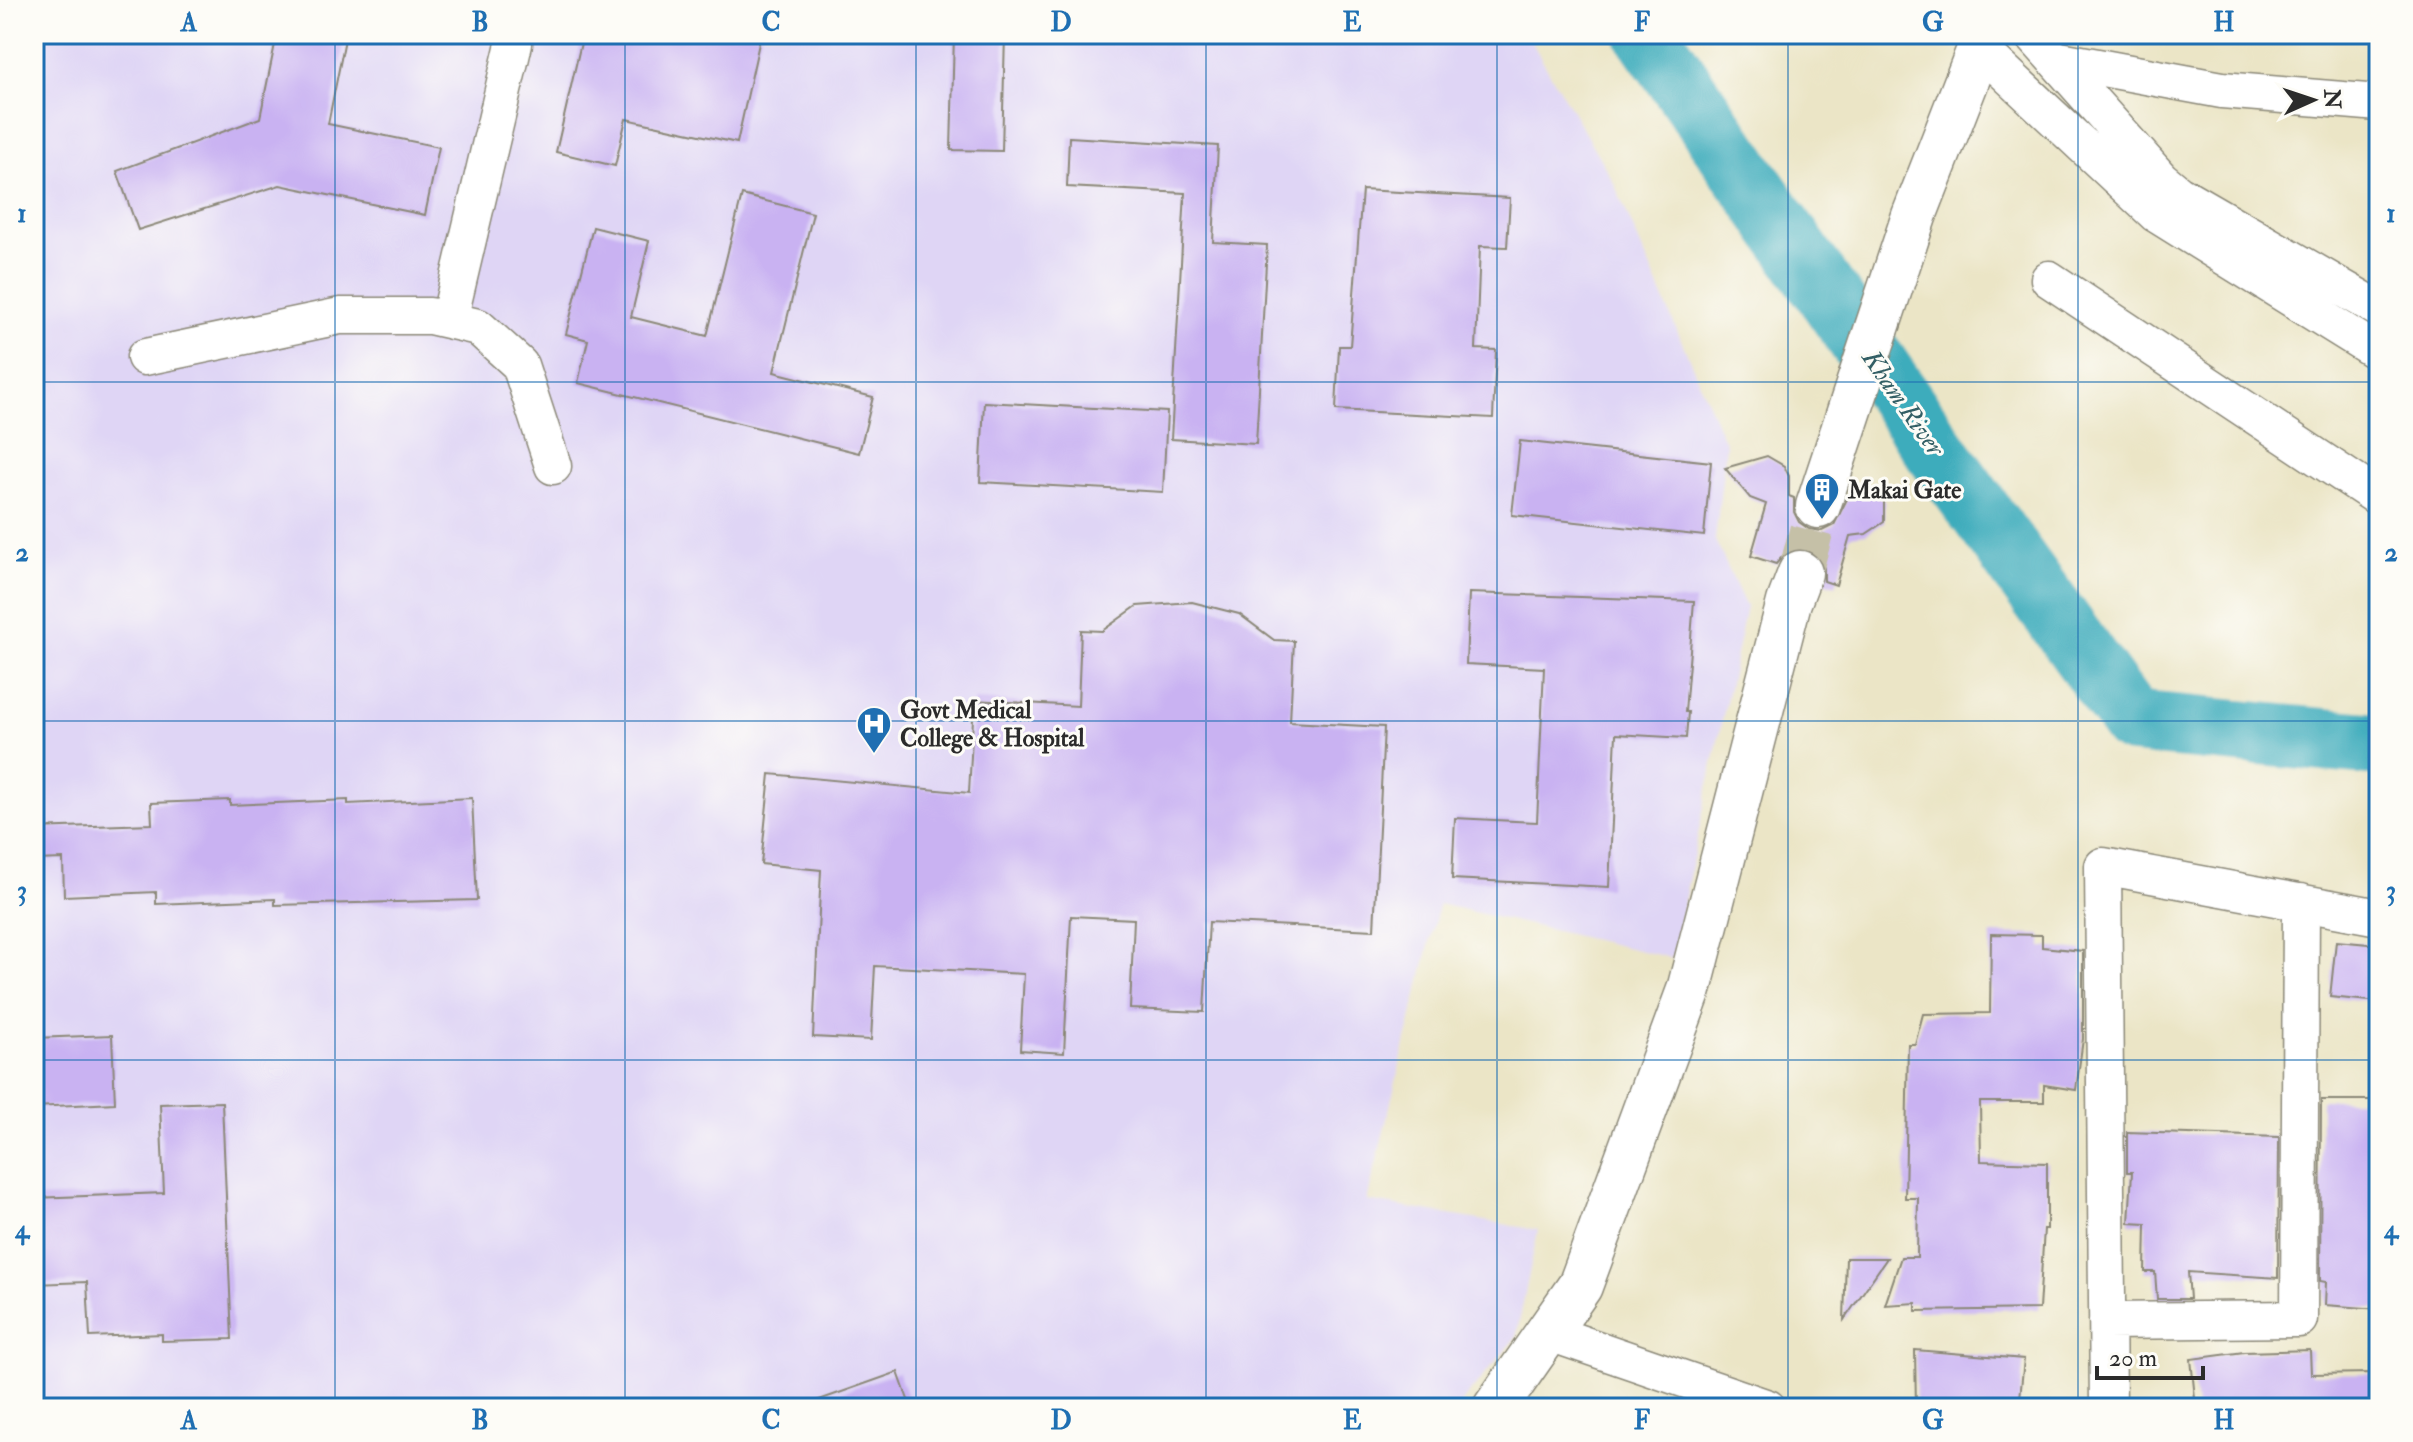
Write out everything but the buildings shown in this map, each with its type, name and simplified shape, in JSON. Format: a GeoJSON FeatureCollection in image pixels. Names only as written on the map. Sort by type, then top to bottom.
{"type":"FeatureCollection","features":[{"type":"Feature","properties":{"kind":"street"},"geometry":{"type":"LineString","coordinates":[[449,320],[514,44],[512,34]]}},
{"type":"Feature","properties":{"kind":"street"},"geometry":{"type":"LineString","coordinates":[[1818,506],[1914,216],[1983,41],[2156,214],[2379,353]]}},
{"type":"Feature","properties":{"kind":"street"},"geometry":{"type":"LineString","coordinates":[[2043,47],[2222,90],[2379,103]]}},
{"type":"Feature","properties":{"kind":"street"},"geometry":{"type":"LineString","coordinates":[[2043,47],[2146,166],[2178,193],[2379,309]]}},
{"type":"Feature","properties":{"kind":"street"},"geometry":{"type":"LineString","coordinates":[[2049,279],[2379,498]]}},
{"type":"Feature","properties":{"kind":"street"},"geometry":{"type":"LineString","coordinates":[[145,357],[340,316],[430,316],[478,327],[520,365],[553,466]]}},
{"type":"Feature","properties":{"kind":"street"},"geometry":{"type":"LineString","coordinates":[[1495,1408],[1580,1286],[1689,990],[1789,602],[1800,573]]}},
{"type":"Feature","properties":{"kind":"street"},"geometry":{"type":"LineString","coordinates":[[2108,1408],[2103,866],[2379,917]]}},
{"type":"Feature","properties":{"kind":"street"},"geometry":{"type":"LineString","coordinates":[[2107,1321],[2299,1319],[2301,902]]}},
{"type":"Feature","properties":{"kind":"street"},"geometry":{"type":"LineString","coordinates":[[1550,1333],[1768,1408]]}},
{"type":"Feature","properties":{"kind":"shaded area","name":"Govt Medical College & Hospital"},"geometry":{"type":"Polygon","coordinates":[[[34,34],[1527,34],[1613,181],[1726,445],[1715,540],[1746,607],[1672,958],[1439,904],[1367,1201],[1538,1230],[1516,1337],[1457,1408],[34,1408],[34,34]]]}},
{"type":"Feature","properties":{"kind":"waterway","name":"Kham River"},"geometry":{"type":"LineString","coordinates":[[1647,34],[1937,452],[2132,722],[2379,745]]}},
{"type":"Feature","properties":{"kind":"tunnel"},"geometry":{"type":"LineString","coordinates":[[1800,573],[1818,506]]}},
{"type":"Feature","properties":{"kind":"place","name":"Makai Gate"},"geometry":{"type":"Point","coordinates":[1822,521]}},
{"type":"Feature","properties":{"kind":"place","name":"Govt Medical College & Hospital"},"geometry":{"type":"Point","coordinates":[874,755]}}]}
